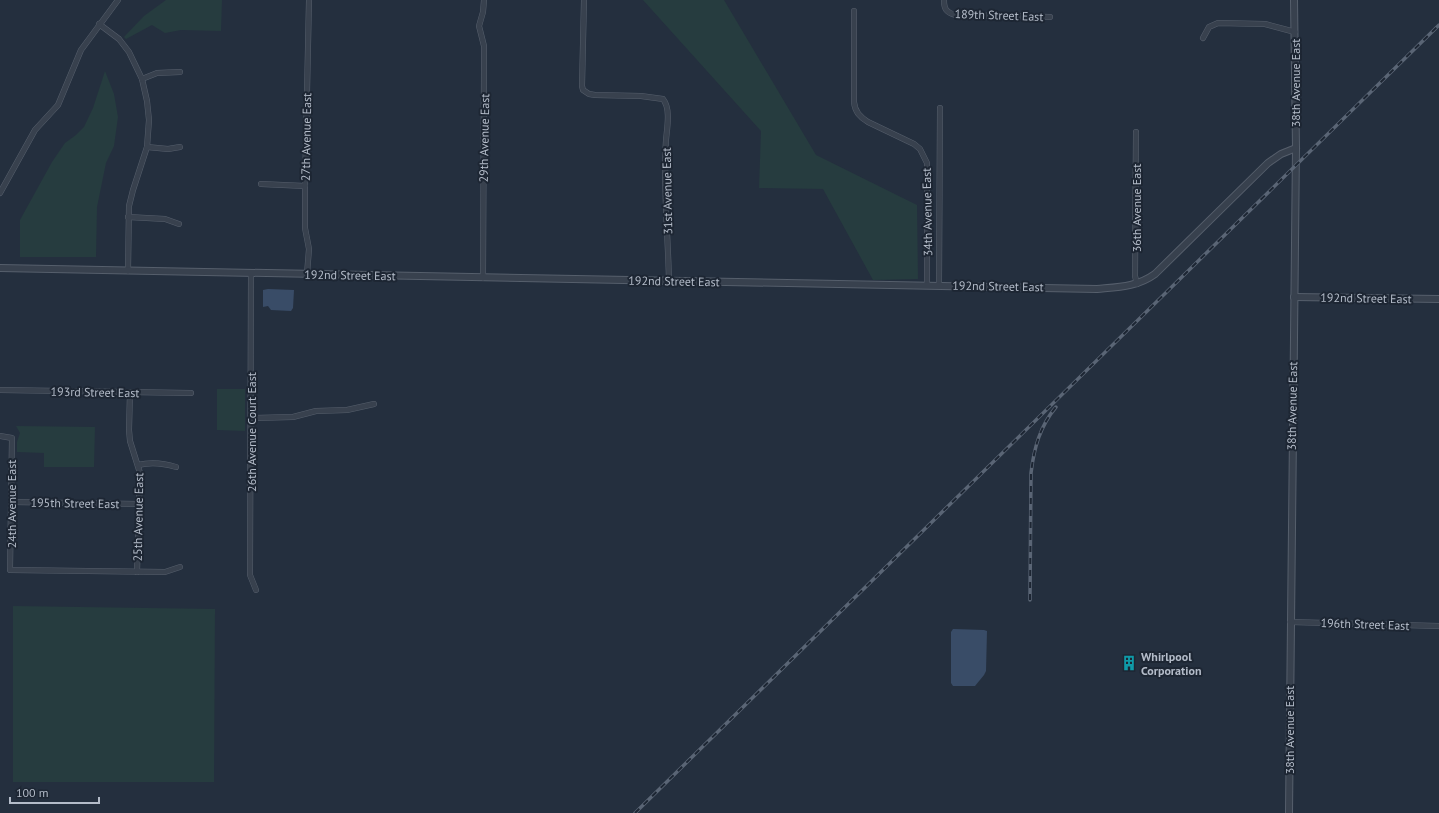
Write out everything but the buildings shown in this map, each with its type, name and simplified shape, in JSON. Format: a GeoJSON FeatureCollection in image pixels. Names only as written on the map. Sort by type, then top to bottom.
{"type":"FeatureCollection","features":[{"type":"Feature","properties":{"kind":"street"},"geometry":{"type":"LineString","coordinates":[[0,193],[34,130],[58,105],[81,50],[118,0]]}},
{"type":"Feature","properties":{"kind":"street","name":"27th Avenue East"},"geometry":{"type":"LineString","coordinates":[[307,274],[308,249],[305,228],[305,186],[309,0]]}},
{"type":"Feature","properties":{"kind":"street","name":"29th Avenue East"},"geometry":{"type":"LineString","coordinates":[[483,278],[484,46],[479,26],[483,12],[484,0]]}},
{"type":"Feature","properties":{"kind":"street","name":"31st Avenue East"},"geometry":{"type":"LineString","coordinates":[[584,0],[583,90],[589,94],[595,95],[652,96],[665,101],[668,122],[665,164],[669,281]]}},
{"type":"Feature","properties":{"kind":"street","name":"189th Street East"},"geometry":{"type":"LineString","coordinates":[[944,0],[945,10],[948,13],[955,15],[1050,17]]}},
{"type":"Feature","properties":{"kind":"street","name":"38th Avenue East"},"geometry":{"type":"LineString","coordinates":[[1289,813],[1296,148],[1294,0]]}},
{"type":"Feature","properties":{"kind":"street","name":"34th Avenue East"},"geometry":{"type":"LineString","coordinates":[[854,11],[854,102],[856,112],[861,118],[868,122],[914,144],[923,152],[927,163],[927,285]]}},
{"type":"Feature","properties":{"kind":"street"},"geometry":{"type":"LineString","coordinates":[[1202,38],[1209,27],[1218,23],[1265,24],[1295,32]]}},
{"type":"Feature","properties":{"kind":"street"},"geometry":{"type":"LineString","coordinates":[[99,24],[119,39],[129,52],[142,79],[147,101],[149,120],[147,147],[133,190],[128,217],[128,271]]}},
{"type":"Feature","properties":{"kind":"street"},"geometry":{"type":"LineString","coordinates":[[142,79],[157,73],[180,72]]}},
{"type":"Feature","properties":{"kind":"street"},"geometry":{"type":"LineString","coordinates":[[939,285],[940,108]]}},
{"type":"Feature","properties":{"kind":"street","name":"36th Avenue East"},"geometry":{"type":"LineString","coordinates":[[1136,132],[1135,276],[1137,284]]}},
{"type":"Feature","properties":{"kind":"street"},"geometry":{"type":"LineString","coordinates":[[147,147],[168,149],[180,147]]}},
{"type":"Feature","properties":{"kind":"street","name":"192nd Street East"},"geometry":{"type":"LineString","coordinates":[[0,268],[483,278],[1096,288],[1120,287],[1137,284],[1150,278],[1166,265],[1268,164],[1281,154],[1296,148]]}},
{"type":"Feature","properties":{"kind":"street"},"geometry":{"type":"LineString","coordinates":[[261,184],[305,186]]}},
{"type":"Feature","properties":{"kind":"street"},"geometry":{"type":"LineString","coordinates":[[128,217],[165,220],[179,224]]}},
{"type":"Feature","properties":{"kind":"street","name":"26th Avenue Court East"},"geometry":{"type":"LineString","coordinates":[[251,273],[250,575],[256,590]]}},
{"type":"Feature","properties":{"kind":"street","name":"192nd Street East"},"geometry":{"type":"LineString","coordinates":[[1294,297],[1439,299]]}},
{"type":"Feature","properties":{"kind":"street","name":"193rd Street East"},"geometry":{"type":"LineString","coordinates":[[0,390],[191,393]]}},
{"type":"Feature","properties":{"kind":"street","name":"25th Avenue East"},"geometry":{"type":"LineString","coordinates":[[130,392],[130,441],[140,473],[137,572]]}},
{"type":"Feature","properties":{"kind":"street"},"geometry":{"type":"LineString","coordinates":[[251,418],[293,417],[316,411],[347,410],[374,404]]}},
{"type":"Feature","properties":{"kind":"street","name":"24th Avenue East"},"geometry":{"type":"LineString","coordinates":[[0,436],[12,438],[10,570],[137,572]]}},
{"type":"Feature","properties":{"kind":"street"},"geometry":{"type":"LineString","coordinates":[[138,465],[147,463],[165,464],[176,467]]}},
{"type":"Feature","properties":{"kind":"street","name":"195th Street East"},"geometry":{"type":"LineString","coordinates":[[11,502],[139,504]]}},
{"type":"Feature","properties":{"kind":"street"},"geometry":{"type":"LineString","coordinates":[[137,572],[165,572],[180,567]]}},
{"type":"Feature","properties":{"kind":"street","name":"196th Street East"},"geometry":{"type":"LineString","coordinates":[[1290,622],[1439,626]]}},
{"type":"Feature","properties":{"kind":"green space"},"geometry":{"type":"Polygon","coordinates":[[[166,0],[222,0],[221,31],[181,30],[165,33],[152,25],[126,39],[124,37],[144,16],[166,0]]]}},
{"type":"Feature","properties":{"kind":"green space"},"geometry":{"type":"Polygon","coordinates":[[[643,0],[724,0],[816,155],[917,205],[918,279],[873,280],[823,189],[759,188],[761,131],[643,0]]]}},
{"type":"Feature","properties":{"kind":"green space"},"geometry":{"type":"Polygon","coordinates":[[[105,71],[114,94],[118,117],[114,146],[106,163],[97,207],[96,257],[20,257],[20,220],[52,162],[65,143],[84,127],[93,108],[105,71]]]}},
{"type":"Feature","properties":{"kind":"green space"},"geometry":{"type":"Polygon","coordinates":[[[217,389],[245,389],[245,431],[217,430],[217,389]]]}},
{"type":"Feature","properties":{"kind":"green space"},"geometry":{"type":"Polygon","coordinates":[[[16,426],[95,427],[94,467],[44,467],[44,453],[17,452],[17,442],[20,433],[16,426]]]}},
{"type":"Feature","properties":{"kind":"green space"},"geometry":{"type":"Polygon","coordinates":[[[13,606],[215,609],[214,782],[13,782],[13,606]]]}},
{"type":"Feature","properties":{"kind":"water"},"geometry":{"type":"Polygon","coordinates":[[[263,290],[294,290],[293,308],[291,311],[271,310],[268,306],[263,307],[263,290]]]}},
{"type":"Feature","properties":{"kind":"water"},"geometry":{"type":"Polygon","coordinates":[[[953,629],[987,631],[986,671],[975,686],[953,686],[951,683],[951,632],[953,629]]]}},
{"type":"Feature","properties":{"kind":"railway"},"geometry":{"type":"LineString","coordinates":[[635,813],[1439,25]]}},
{"type":"Feature","properties":{"kind":"railway"},"geometry":{"type":"LineString","coordinates":[[1030,600],[1031,473],[1034,455],[1042,430],[1050,414],[1056,407]]}},
{"type":"Feature","properties":{"kind":"place","name":"Whirlpool Corporation"},"geometry":{"type":"Point","coordinates":[1129,663]}}]}
